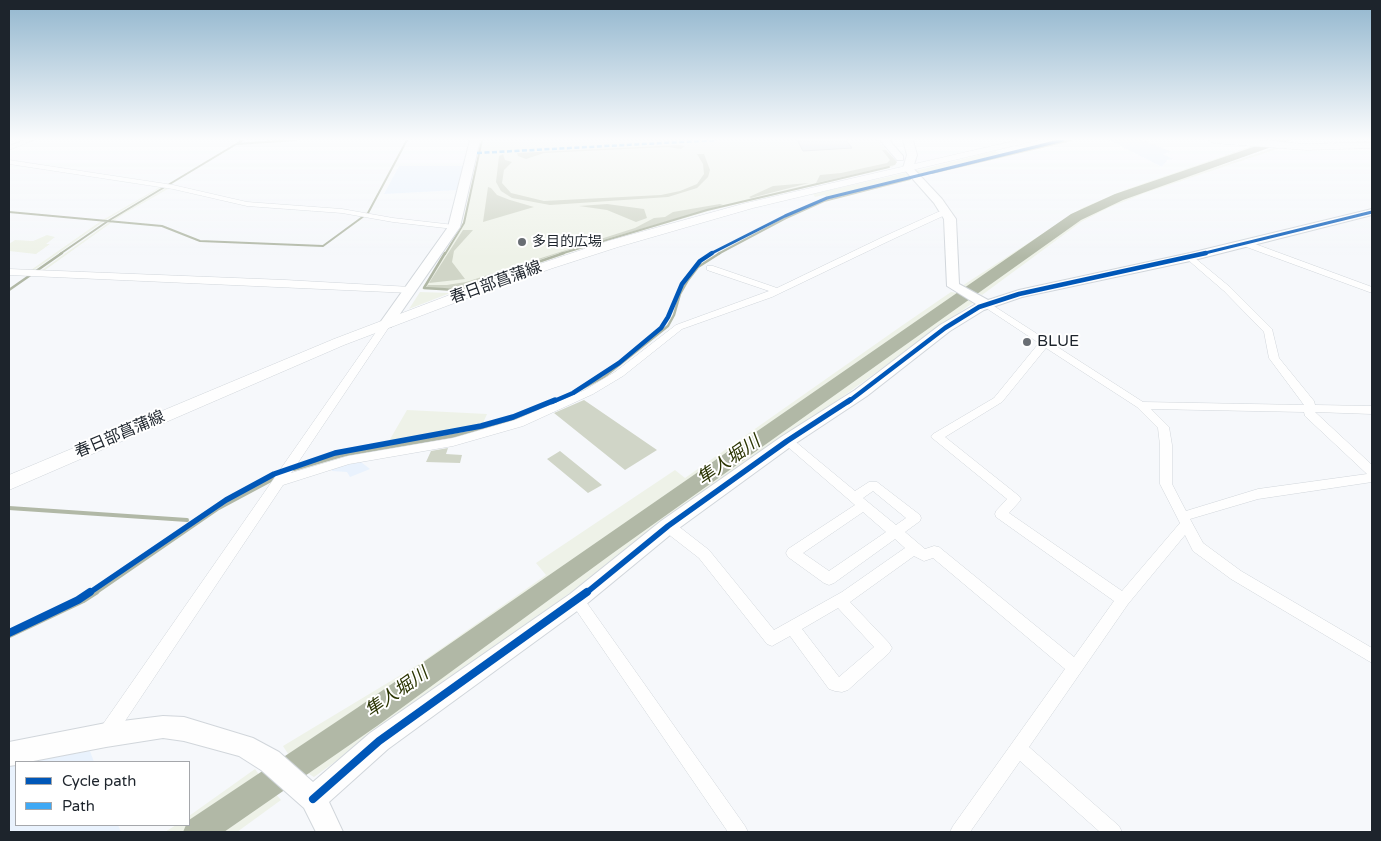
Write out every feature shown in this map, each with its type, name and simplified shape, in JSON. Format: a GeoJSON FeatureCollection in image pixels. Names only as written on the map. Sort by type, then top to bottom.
{"type":"FeatureCollection","features":[{"type":"Feature","properties":{"kind":"main road","name":"春日部菖蒲線"},"geometry":{"type":"LineString","coordinates":[[9,482],[283,365],[473,291],[613,244],[844,179]]}},
{"type":"Feature","properties":{"kind":"street"},"geometry":{"type":"LineString","coordinates":[[124,179],[173,187],[246,204],[342,211],[393,220],[454,227]]}},
{"type":"Feature","properties":{"kind":"street"},"geometry":{"type":"LineString","coordinates":[[106,735],[277,482],[454,227],[466,179]]}},
{"type":"Feature","properties":{"kind":"street"},"geometry":{"type":"LineString","coordinates":[[918,179],[947,213],[951,226],[953,286],[982,301],[1141,405],[1163,427],[1166,445],[1166,484],[1198,547],[1236,575],[1372,656]]}},
{"type":"Feature","properties":{"kind":"street"},"geometry":{"type":"LineString","coordinates":[[307,794],[577,600],[668,526],[787,441],[861,393],[982,301],[1190,257],[1372,212]]}},
{"type":"Feature","properties":{"kind":"street"},"geometry":{"type":"LineString","coordinates":[[277,482],[340,462],[446,444],[519,423],[589,392],[619,374],[678,327],[752,302],[888,238],[947,213]]}},
{"type":"Feature","properties":{"kind":"street"},"geometry":{"type":"LineString","coordinates":[[1244,244],[1372,290]]}},
{"type":"Feature","properties":{"kind":"street"},"geometry":{"type":"LineString","coordinates":[[1190,257],[1233,294],[1269,331],[1274,358],[1310,403],[1309,414],[1372,472]]}},
{"type":"Feature","properties":{"kind":"street"},"geometry":{"type":"LineString","coordinates":[[710,268],[777,291]]}},
{"type":"Feature","properties":{"kind":"street"},"geometry":{"type":"LineString","coordinates":[[9,272],[411,290]]}},
{"type":"Feature","properties":{"kind":"street"},"geometry":{"type":"LineString","coordinates":[[1045,343],[998,400],[937,437],[1015,499],[1001,514],[1123,600]]}},
{"type":"Feature","properties":{"kind":"street"},"geometry":{"type":"LineString","coordinates":[[1141,405],[1372,410]]}},
{"type":"Feature","properties":{"kind":"street"},"geometry":{"type":"LineString","coordinates":[[787,441],[924,556],[934,551],[1074,666]]}},
{"type":"Feature","properties":{"kind":"street"},"geometry":{"type":"LineString","coordinates":[[959,832],[1074,666],[1184,521],[1258,494],[1372,478]]}},
{"type":"Feature","properties":{"kind":"street"},"geometry":{"type":"LineString","coordinates":[[873,485],[915,518],[894,530],[829,579],[793,553],[860,501],[873,485]]}},
{"type":"Feature","properties":{"kind":"street"},"geometry":{"type":"LineString","coordinates":[[668,526],[704,554],[772,638],[840,601],[915,548]]}},
{"type":"Feature","properties":{"kind":"street"},"geometry":{"type":"LineString","coordinates":[[577,600],[740,832]]}},
{"type":"Feature","properties":{"kind":"street"},"geometry":{"type":"LineString","coordinates":[[792,628],[835,684],[842,685],[884,648],[840,601]]}},
{"type":"Feature","properties":{"kind":"street"},"geometry":{"type":"LineString","coordinates":[[9,754],[106,735],[163,727],[184,729],[244,746],[270,761],[307,794],[330,832]]}},
{"type":"Feature","properties":{"kind":"street"},"geometry":{"type":"LineString","coordinates":[[1018,748],[1113,832]]}},
{"type":"Feature","properties":{"kind":"shaded area"},"geometry":{"type":"Polygon","coordinates":[[[392,179],[461,179],[458,190],[384,194],[392,179]]]}},
{"type":"Feature","properties":{"kind":"shaded area"},"geometry":{"type":"Polygon","coordinates":[[[472,179],[841,179],[712,210],[583,248],[459,291],[422,289],[462,226],[472,179]]]}},
{"type":"Feature","properties":{"kind":"shaded area"},"geometry":{"type":"Polygon","coordinates":[[[496,179],[503,179],[502,183],[511,193],[544,201],[661,195],[680,191],[697,184],[700,179],[706,179],[697,188],[668,197],[550,205],[512,198],[501,191],[496,179]]]}},
{"type":"Feature","properties":{"kind":"shaded area"},"geometry":{"type":"Polygon","coordinates":[[[818,179],[832,179],[816,183],[818,179]]]}},
{"type":"Feature","properties":{"kind":"shaded area"},"geometry":{"type":"Polygon","coordinates":[[[878,179],[896,179],[828,197],[824,195],[815,197],[813,194],[878,179]]]}},
{"type":"Feature","properties":{"kind":"shaded area"},"geometry":{"type":"Polygon","coordinates":[[[1155,179],[1164,179],[1116,196],[1082,211],[900,335],[292,760],[283,746],[419,664],[546,575],[536,563],[675,470],[685,478],[951,292],[957,293],[964,287],[962,286],[1082,208],[1155,179]]]}},
{"type":"Feature","properties":{"kind":"shaded area"},"geometry":{"type":"Polygon","coordinates":[[[1179,179],[1186,179],[1108,208],[1081,222],[982,295],[978,293],[971,299],[974,302],[314,777],[304,771],[1060,232],[1093,212],[1137,193],[1179,179]]]}},
{"type":"Feature","properties":{"kind":"shaded area"},"geometry":{"type":"Polygon","coordinates":[[[809,183],[751,198],[749,197],[773,186],[809,183]]]}},
{"type":"Feature","properties":{"kind":"shaded area"},"geometry":{"type":"Polygon","coordinates":[[[162,187],[106,220],[34,270],[31,270],[101,221],[162,187]]]}},
{"type":"Feature","properties":{"kind":"shaded area"},"geometry":{"type":"Polygon","coordinates":[[[488,187],[497,195],[534,207],[483,222],[488,187]]]}},
{"type":"Feature","properties":{"kind":"shaded area"},"geometry":{"type":"Polygon","coordinates":[[[166,188],[168,189],[122,215],[45,270],[42,270],[118,216],[166,188]]]}},
{"type":"Feature","properties":{"kind":"shaded area"},"geometry":{"type":"Polygon","coordinates":[[[607,204],[644,209],[647,218],[636,222],[607,210],[579,206],[607,204]]]}},
{"type":"Feature","properties":{"kind":"shaded area"},"geometry":{"type":"Polygon","coordinates":[[[723,205],[562,252],[458,288],[426,288],[428,285],[466,282],[635,228],[654,218],[665,217],[673,212],[723,205]]]}},
{"type":"Feature","properties":{"kind":"shaded area"},"geometry":{"type":"Polygon","coordinates":[[[463,230],[473,230],[454,251],[452,262],[465,279],[429,283],[463,230]]]}},
{"type":"Feature","properties":{"kind":"shaded area"},"geometry":{"type":"Polygon","coordinates":[[[47,235],[55,237],[46,244],[50,244],[36,254],[9,251],[9,244],[15,240],[33,241],[47,235]]]}},
{"type":"Feature","properties":{"kind":"shaded area"},"geometry":{"type":"Polygon","coordinates":[[[420,292],[450,293],[409,309],[420,292]]]}},
{"type":"Feature","properties":{"kind":"shaded area"},"geometry":{"type":"Polygon","coordinates":[[[584,400],[657,450],[625,470],[554,413],[584,400]]]}},
{"type":"Feature","properties":{"kind":"shaded area"},"geometry":{"type":"Polygon","coordinates":[[[407,410],[487,414],[483,423],[476,425],[389,441],[407,410]]]}},
{"type":"Feature","properties":{"kind":"shaded area"},"geometry":{"type":"Polygon","coordinates":[[[448,448],[446,454],[462,455],[460,463],[426,462],[431,451],[448,448]]]}},
{"type":"Feature","properties":{"kind":"shaded area"},"geometry":{"type":"Polygon","coordinates":[[[560,451],[602,485],[588,493],[547,459],[560,451]]]}},
{"type":"Feature","properties":{"kind":"shaded area"},"geometry":{"type":"Polygon","coordinates":[[[361,462],[370,469],[350,477],[347,472],[332,471],[331,468],[361,462]]]}},
{"type":"Feature","properties":{"kind":"shaded area"},"geometry":{"type":"Polygon","coordinates":[[[90,751],[94,761],[32,761],[90,751]]]}},
{"type":"Feature","properties":{"kind":"shaded area"},"geometry":{"type":"Polygon","coordinates":[[[15,761],[15,826],[118,826],[121,832],[9,832],[9,762],[15,761]]]}},
{"type":"Feature","properties":{"kind":"shaded area"},"geometry":{"type":"Polygon","coordinates":[[[255,769],[263,780],[189,832],[165,832],[174,826],[190,826],[190,815],[255,769]]]}},
{"type":"Feature","properties":{"kind":"shaded area"},"geometry":{"type":"Polygon","coordinates":[[[273,791],[281,800],[237,832],[216,832],[273,791]]]}},
{"type":"Feature","properties":{"kind":"waterway"},"geometry":{"type":"LineString","coordinates":[[108,221],[178,179]]}},
{"type":"Feature","properties":{"kind":"waterway"},"geometry":{"type":"LineString","coordinates":[[108,221],[162,226],[200,241],[323,246],[368,213],[386,179]]}},
{"type":"Feature","properties":{"kind":"waterway"},"geometry":{"type":"LineString","coordinates":[[445,254],[464,223],[473,179]]}},
{"type":"Feature","properties":{"kind":"waterway"},"geometry":{"type":"LineString","coordinates":[[560,254],[707,210],[837,179]]}},
{"type":"Feature","properties":{"kind":"waterway"},"geometry":{"type":"LineString","coordinates":[[718,254],[786,218],[824,201],[909,179]]}},
{"type":"Feature","properties":{"kind":"waterway","name":"隼人堀川"},"geometry":{"type":"LineString","coordinates":[[198,832],[367,717],[605,547],[1076,217],[1119,197],[1171,179]]}},
{"type":"Feature","properties":{"kind":"waterway"},"geometry":{"type":"LineString","coordinates":[[9,212],[108,221]]}},
{"type":"Feature","properties":{"kind":"waterway"},"geometry":{"type":"LineString","coordinates":[[60,254],[108,221]]}},
{"type":"Feature","properties":{"kind":"waterway"},"geometry":{"type":"LineString","coordinates":[[9,290],[62,253]]}},
{"type":"Feature","properties":{"kind":"waterway"},"geometry":{"type":"LineString","coordinates":[[445,253],[424,288],[457,290],[564,253]]}},
{"type":"Feature","properties":{"kind":"waterway"},"geometry":{"type":"LineString","coordinates":[[557,402],[604,377],[668,326],[674,315],[680,294],[688,280],[698,267],[720,253]]}},
{"type":"Feature","properties":{"kind":"waterway"},"geometry":{"type":"LineString","coordinates":[[552,404],[559,400]]}},
{"type":"Feature","properties":{"kind":"waterway"},"geometry":{"type":"LineString","coordinates":[[294,469],[342,455],[469,433],[539,410]]}},
{"type":"Feature","properties":{"kind":"waterway"},"geometry":{"type":"LineString","coordinates":[[95,593],[217,509],[273,479]]}},
{"type":"Feature","properties":{"kind":"waterway"},"geometry":{"type":"LineString","coordinates":[[9,508],[187,520]]}},
{"type":"Feature","properties":{"kind":"waterway"},"geometry":{"type":"LineString","coordinates":[[9,636],[83,601],[97,592]]}},
{"type":"Feature","properties":{"kind":"cycle path"},"geometry":{"type":"LineString","coordinates":[[9,633],[78,600],[226,500],[274,474],[335,453],[481,426],[513,417],[573,393],[619,363],[661,328],[668,317],[682,284],[700,261],[785,216],[827,198],[903,179]]}},
{"type":"Feature","properties":{"kind":"cycle path"},"geometry":{"type":"LineString","coordinates":[[313,799],[379,741],[577,600],[668,526],[787,441],[861,393],[945,328],[979,307],[1019,294],[1190,257],[1372,212]]}},
{"type":"Feature","properties":{"kind":"place","name":"多目的広場"},"geometry":{"type":"Point","coordinates":[522,242]}},
{"type":"Feature","properties":{"kind":"place","name":"BLUE"},"geometry":{"type":"Point","coordinates":[1027,342]}}]}
